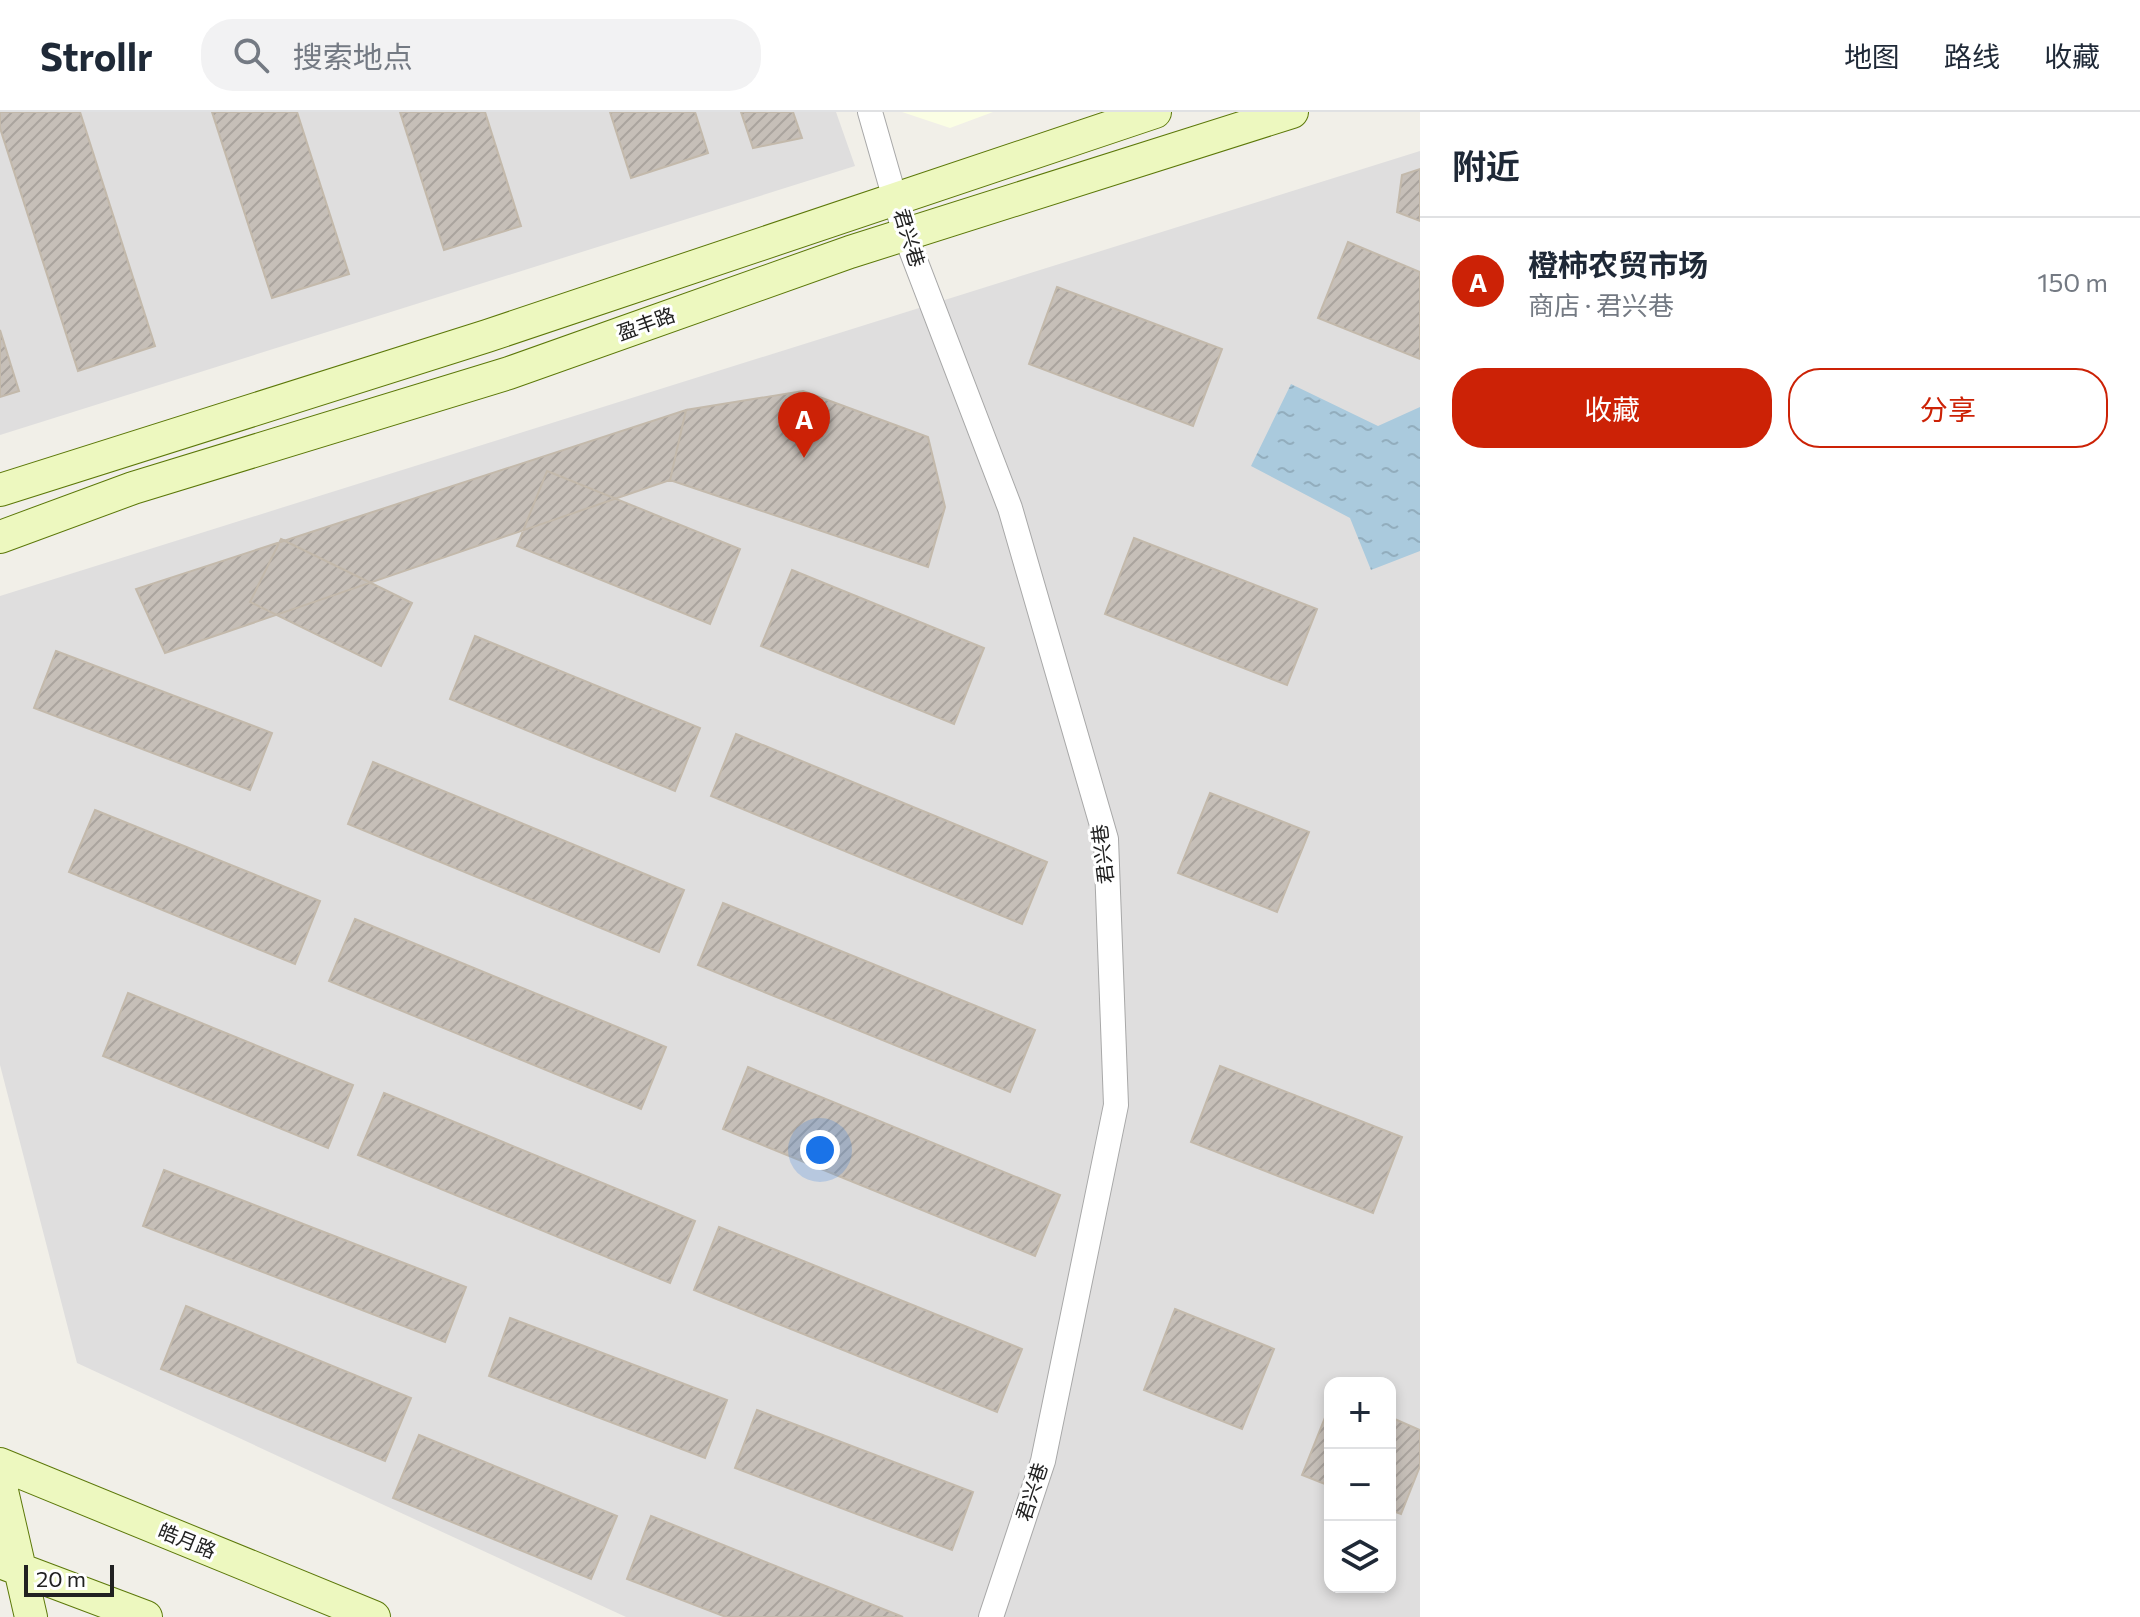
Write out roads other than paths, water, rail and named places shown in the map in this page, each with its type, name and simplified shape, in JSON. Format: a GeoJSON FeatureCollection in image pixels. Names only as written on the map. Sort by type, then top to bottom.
{"type":"FeatureCollection","features":[{"type":"Feature","properties":{"kind":"main road","name":"盈丰路"},"geometry":{"type":"LineString","coordinates":[[0,490],[487,336],[1155,112]]}},
{"type":"Feature","properties":{"kind":"main road","name":"盈丰路"},"geometry":{"type":"LineString","coordinates":[[0,537],[133,488],[509,373],[905,234],[1292,112]]}},
{"type":"Feature","properties":{"kind":"main road","name":"皓月路"},"geometry":{"type":"LineString","coordinates":[[0,1464],[374,1617]]}},
{"type":"Feature","properties":{"kind":"main road"},"geometry":{"type":"LineString","coordinates":[[0,1482],[8,1564],[31,1617]]}},
{"type":"Feature","properties":{"kind":"main road"},"geometry":{"type":"LineString","coordinates":[[8,1564],[146,1617]]}},
{"type":"Feature","properties":{"kind":"street","name":"君兴巷"},"geometry":{"type":"LineString","coordinates":[[870,112],[905,234],[1010,508],[1106,839],[1116,1105],[1043,1461],[991,1617]]}},
{"type":"Feature","properties":{"kind":"water"},"geometry":{"type":"Polygon","coordinates":[[[1291,384],[1378,426],[1420,407],[1420,551],[1371,570],[1350,518],[1251,466],[1291,384]]]}},
{"type":"Feature","properties":{"kind":"place","name":"橙柿农贸市场"},"geometry":{"type":"Point","coordinates":[804,458]}}]}
